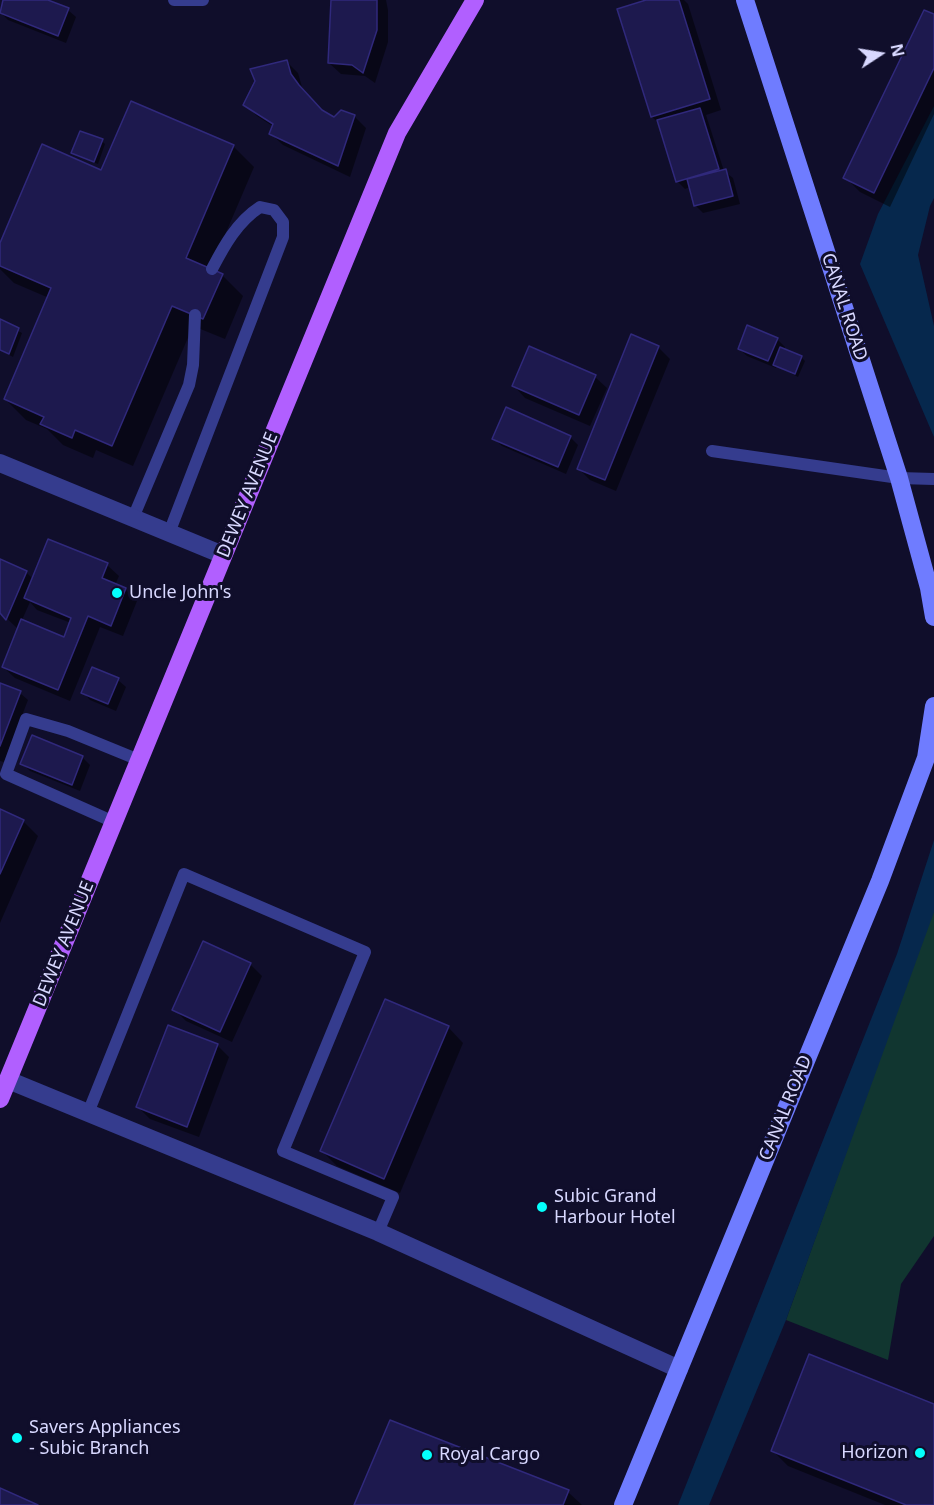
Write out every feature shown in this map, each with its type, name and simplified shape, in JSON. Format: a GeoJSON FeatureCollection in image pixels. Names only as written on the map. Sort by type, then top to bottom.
{"type":"FeatureCollection","features":[{"type":"Feature","properties":{"kind":"main road","name":"DEWEY AVENUE"},"geometry":{"type":"LineString","coordinates":[[0,1099],[397,133],[475,0]]}},
{"type":"Feature","properties":{"kind":"main road","name":"CANAL ROAD"},"geometry":{"type":"LineString","coordinates":[[745,0],[899,478],[929,588],[934,617]]}},
{"type":"Feature","properties":{"kind":"main road","name":"CANAL ROAD"},"geometry":{"type":"LineString","coordinates":[[623,1505],[904,818],[926,758],[934,706]]}},
{"type":"Feature","properties":{"kind":"street"},"geometry":{"type":"LineString","coordinates":[[0,463],[224,555]]}},
{"type":"Feature","properties":{"kind":"street"},"geometry":{"type":"LineString","coordinates":[[8,1080],[378,1232],[679,1369]]}},
{"type":"Feature","properties":{"kind":"lane"},"geometry":{"type":"LineString","coordinates":[[174,0],[203,0]]}},
{"type":"Feature","properties":{"kind":"lane"},"geometry":{"type":"LineString","coordinates":[[169,532],[283,237],[283,222],[274,210],[260,207],[248,215],[226,242],[212,269]]}},
{"type":"Feature","properties":{"kind":"lane"},"geometry":{"type":"LineString","coordinates":[[133,518],[189,385],[193,365],[195,315]]}},
{"type":"Feature","properties":{"kind":"lane"},"geometry":{"type":"LineString","coordinates":[[712,451],[899,478],[933,479]]}},
{"type":"Feature","properties":{"kind":"lane"},"geometry":{"type":"LineString","coordinates":[[114,822],[6,774],[26,719],[68,731],[139,760]]}},
{"type":"Feature","properties":{"kind":"lane"},"geometry":{"type":"LineString","coordinates":[[88,1113],[184,874],[365,952],[283,1151],[393,1197],[378,1232]]}},
{"type":"Feature","properties":{"kind":"green space"},"geometry":{"type":"Polygon","coordinates":[[[934,907],[934,1236],[901,1284],[888,1360],[786,1320],[934,907]]]}},
{"type":"Feature","properties":{"kind":"water"},"geometry":{"type":"Polygon","coordinates":[[[934,106],[934,198],[918,255],[934,326],[934,437],[860,264],[878,214],[934,106]]]}},
{"type":"Feature","properties":{"kind":"water"},"geometry":{"type":"Polygon","coordinates":[[[934,840],[934,912],[786,1320],[709,1505],[678,1505],[897,954],[934,840]]]}},
{"type":"Feature","properties":{"kind":"building"},"geometry":{"type":"Polygon","coordinates":[[[3,0],[48,0],[69,8],[58,36],[0,13],[3,0]]]}},
{"type":"Feature","properties":{"kind":"building"},"geometry":{"type":"Polygon","coordinates":[[[331,0],[377,0],[377,30],[363,73],[352,65],[328,63],[331,0]]]}},
{"type":"Feature","properties":{"kind":"building"},"geometry":{"type":"Polygon","coordinates":[[[646,0],[679,0],[710,99],[651,117],[617,9],[646,0]]]}},
{"type":"Feature","properties":{"kind":"building"},"geometry":{"type":"Polygon","coordinates":[[[924,10],[934,14],[934,68],[874,193],[843,178],[924,10]]]}},
{"type":"Feature","properties":{"kind":"building"},"geometry":{"type":"Polygon","coordinates":[[[287,60],[291,74],[322,110],[334,117],[341,110],[355,115],[338,166],[269,134],[273,124],[243,105],[255,81],[250,69],[287,60]]]}},
{"type":"Feature","properties":{"kind":"building"},"geometry":{"type":"Polygon","coordinates":[[[131,101],[234,145],[186,258],[223,274],[203,319],[172,306],[112,446],[75,430],[72,438],[40,424],[44,417],[4,399],[51,288],[0,266],[0,243],[42,144],[101,170],[131,101]]]}},
{"type":"Feature","properties":{"kind":"building"},"geometry":{"type":"Polygon","coordinates":[[[700,108],[719,169],[676,182],[657,120],[700,108]]]}},
{"type":"Feature","properties":{"kind":"building"},"geometry":{"type":"Polygon","coordinates":[[[80,131],[103,139],[94,162],[71,153],[80,131]]]}},
{"type":"Feature","properties":{"kind":"building"},"geometry":{"type":"Polygon","coordinates":[[[726,169],[733,196],[694,206],[687,179],[726,169]]]}},
{"type":"Feature","properties":{"kind":"building"},"geometry":{"type":"Polygon","coordinates":[[[0,319],[19,328],[9,354],[0,350],[0,319]]]}},
{"type":"Feature","properties":{"kind":"building"},"geometry":{"type":"Polygon","coordinates":[[[747,325],[778,338],[768,361],[738,349],[747,325]]]}},
{"type":"Feature","properties":{"kind":"building"},"geometry":{"type":"Polygon","coordinates":[[[631,334],[659,346],[605,480],[577,469],[631,334]]]}},
{"type":"Feature","properties":{"kind":"building"},"geometry":{"type":"Polygon","coordinates":[[[529,346],[596,375],[579,415],[512,386],[529,346]]]}},
{"type":"Feature","properties":{"kind":"building"},"geometry":{"type":"Polygon","coordinates":[[[780,347],[802,356],[795,374],[773,365],[780,347]]]}},
{"type":"Feature","properties":{"kind":"building"},"geometry":{"type":"Polygon","coordinates":[[[506,407],[571,436],[558,467],[492,439],[506,407]]]}},
{"type":"Feature","properties":{"kind":"building"},"geometry":{"type":"Polygon","coordinates":[[[48,539],[108,563],[102,578],[126,588],[111,626],[88,616],[58,690],[2,667],[21,619],[64,637],[71,618],[24,598],[48,539]]]}},
{"type":"Feature","properties":{"kind":"building"},"geometry":{"type":"Polygon","coordinates":[[[0,559],[27,571],[6,620],[0,613],[0,559]]]}},
{"type":"Feature","properties":{"kind":"building"},"geometry":{"type":"Polygon","coordinates":[[[92,667],[119,678],[108,704],[81,693],[92,667]]]}},
{"type":"Feature","properties":{"kind":"building"},"geometry":{"type":"Polygon","coordinates":[[[0,683],[21,691],[0,746],[0,683]]]}},
{"type":"Feature","properties":{"kind":"building"},"geometry":{"type":"Polygon","coordinates":[[[32,735],[83,756],[72,785],[20,764],[32,735]]]}},
{"type":"Feature","properties":{"kind":"building"},"geometry":{"type":"Polygon","coordinates":[[[0,809],[24,820],[0,874],[0,809]]]}},
{"type":"Feature","properties":{"kind":"building"},"geometry":{"type":"Polygon","coordinates":[[[203,941],[251,963],[220,1032],[172,1010],[203,941]]]}},
{"type":"Feature","properties":{"kind":"building"},"geometry":{"type":"Polygon","coordinates":[[[385,999],[449,1026],[384,1179],[320,1151],[385,999]]]}},
{"type":"Feature","properties":{"kind":"building"},"geometry":{"type":"Polygon","coordinates":[[[168,1025],[218,1044],[187,1127],[136,1107],[168,1025]]]}},
{"type":"Feature","properties":{"kind":"building"},"geometry":{"type":"Polygon","coordinates":[[[809,1354],[934,1404],[934,1505],[906,1505],[771,1451],[809,1354]]]}},
{"type":"Feature","properties":{"kind":"building","name":"Royal Cargo"},"geometry":{"type":"Polygon","coordinates":[[[390,1420],[569,1490],[563,1505],[354,1505],[390,1420]]]}},
{"type":"Feature","properties":{"kind":"building"},"geometry":{"type":"Polygon","coordinates":[[[0,1488],[38,1505],[0,1505],[0,1488]]]}},
{"type":"Feature","properties":{"kind":"place","name":"Uncle John's"},"geometry":{"type":"Point","coordinates":[117,593]}},
{"type":"Feature","properties":{"kind":"place","name":"Subic Grand Harbour Hotel"},"geometry":{"type":"Point","coordinates":[542,1207]}},
{"type":"Feature","properties":{"kind":"place","name":"Savers Appliances - Subic Branch"},"geometry":{"type":"Point","coordinates":[17,1438]}},
{"type":"Feature","properties":{"kind":"place","name":"Horizon"},"geometry":{"type":"Point","coordinates":[920,1453]}},
{"type":"Feature","properties":{"kind":"place","name":"Royal Cargo"},"geometry":{"type":"Point","coordinates":[427,1455]}}]}
